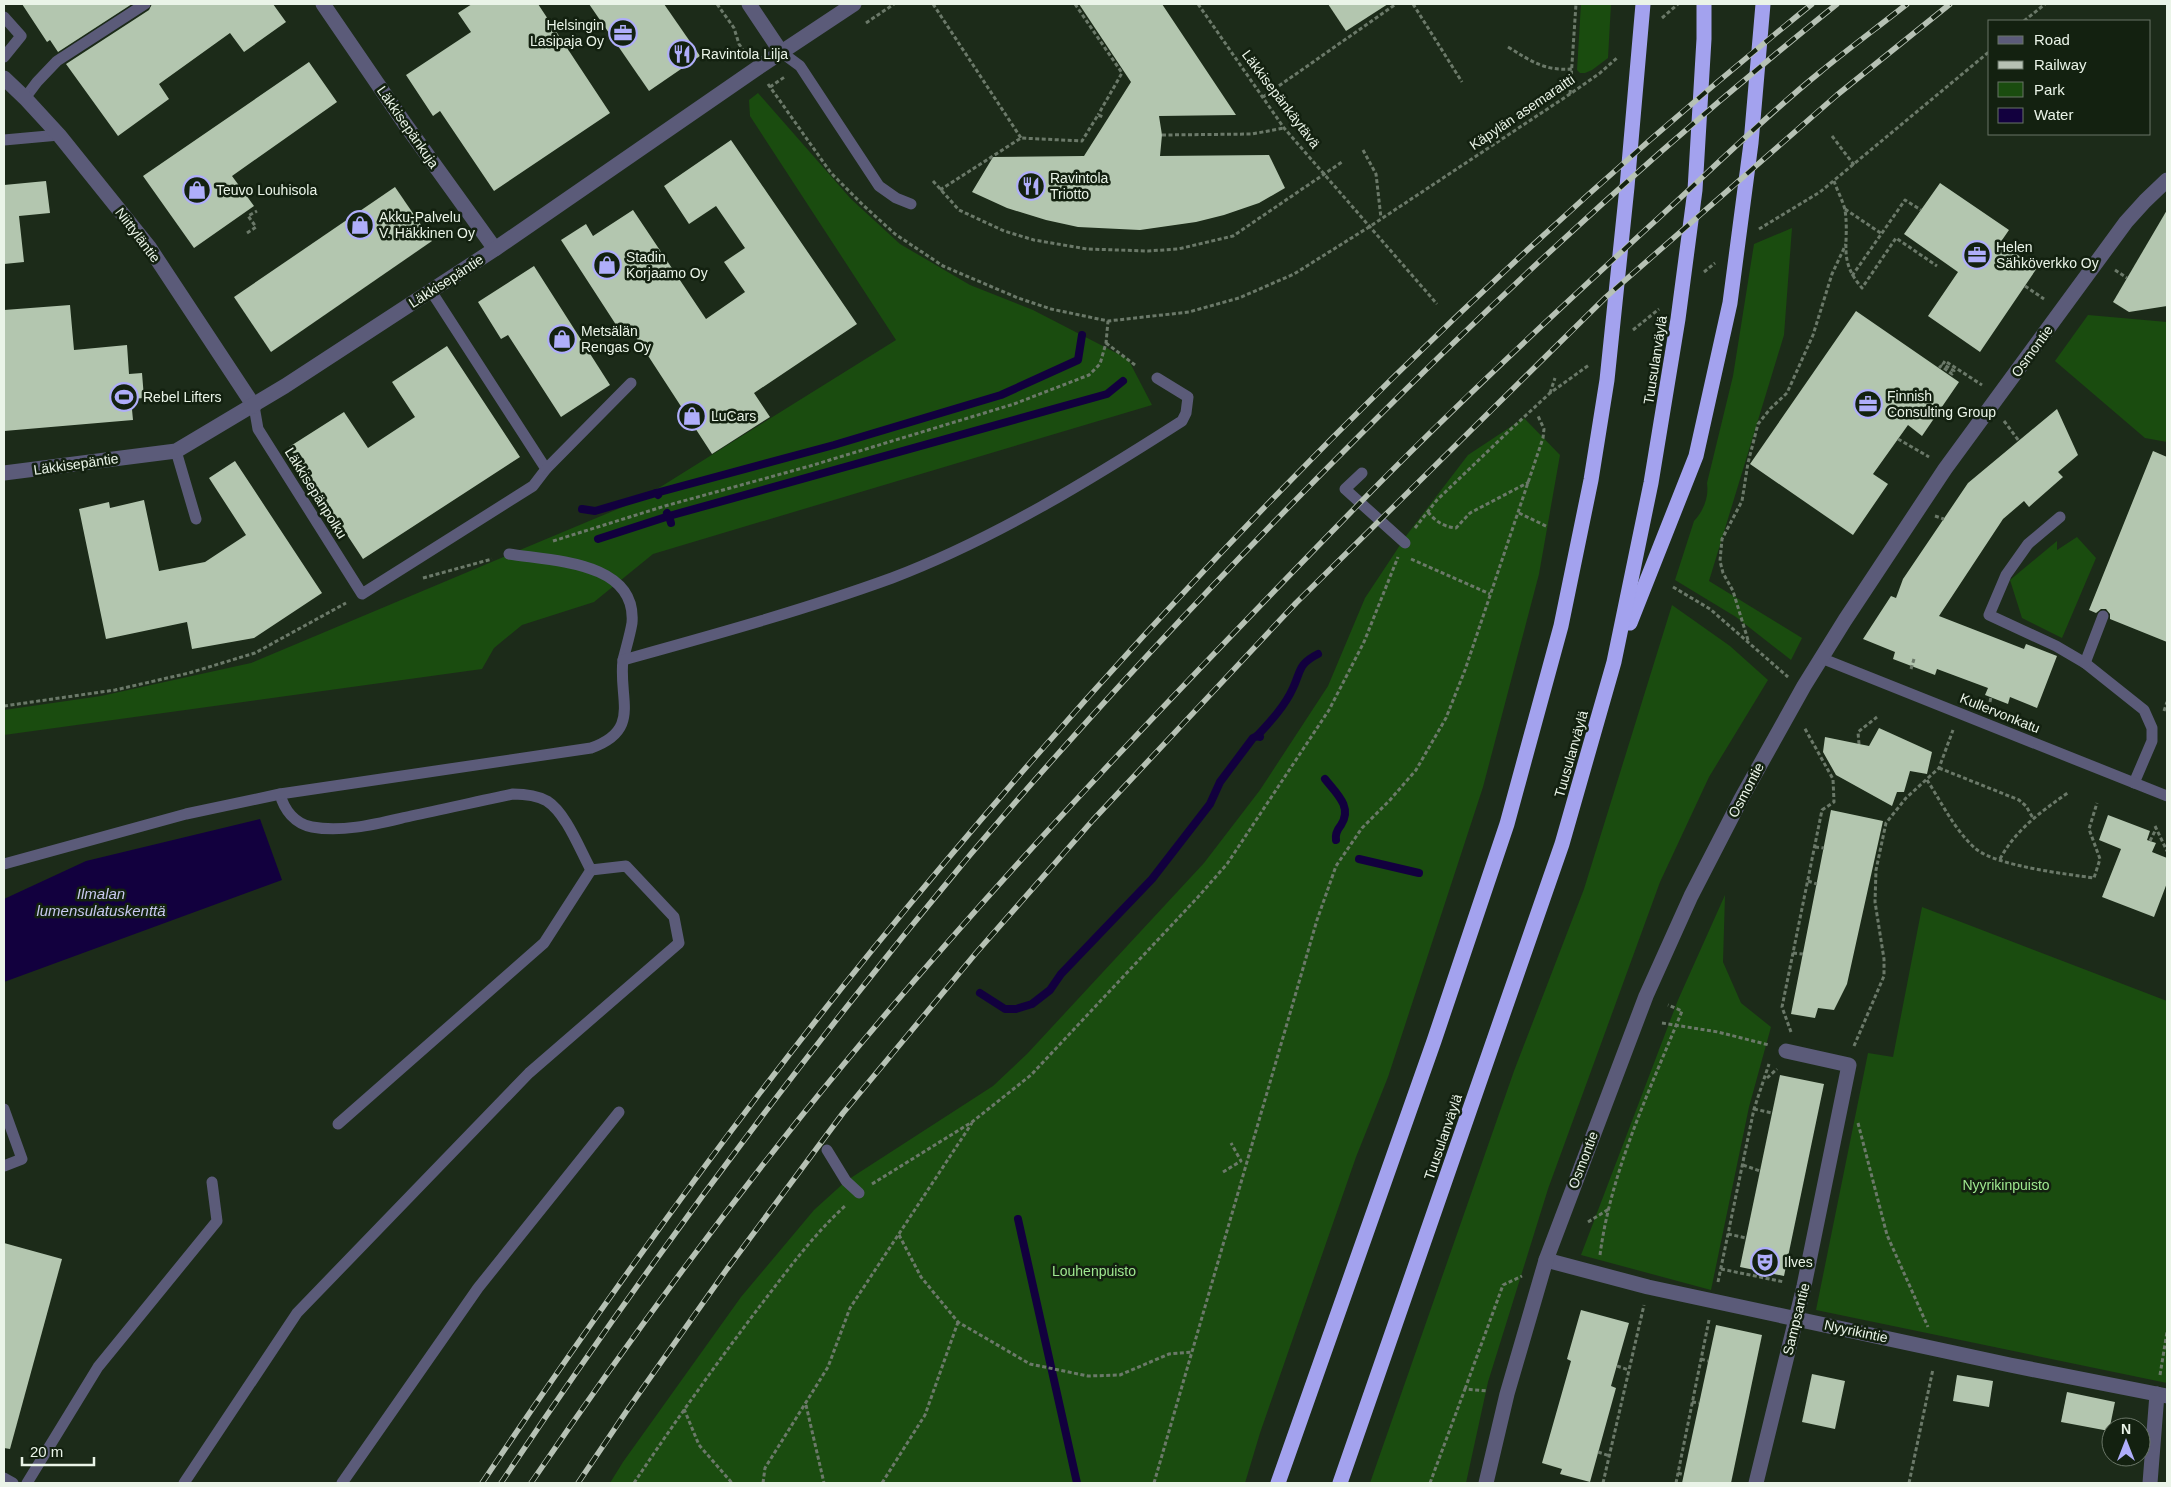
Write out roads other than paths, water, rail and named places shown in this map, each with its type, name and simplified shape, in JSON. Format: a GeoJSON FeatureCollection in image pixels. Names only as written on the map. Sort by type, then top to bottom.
{"type":"FeatureCollection","features":[{"type":"Feature","properties":{"kind":"highway"},"geometry":{"type":"LineString","coordinates":[[1639,4],[1641,22]]}},
{"type":"Feature","properties":{"kind":"highway"},"geometry":{"type":"LineString","coordinates":[[1278,1483],[1434,1041],[1507,824],[1561,626],[1591,480],[1607,380],[1627,188],[1643,4]]}},
{"type":"Feature","properties":{"kind":"highway","name":"Tuusulanväylä"},"geometry":{"type":"LineString","coordinates":[[1340,1483],[1562,844],[1614,662],[1652,483],[1678,320],[1695,190],[1704,39],[1704,4]]}},
{"type":"Feature","properties":{"kind":"highway"},"geometry":{"type":"LineString","coordinates":[[1704,39],[1711,4]]}},
{"type":"Feature","properties":{"kind":"highway"},"geometry":{"type":"LineString","coordinates":[[1614,662],[1696,456],[1730,303],[1751,143],[1763,4]]}},
{"type":"Feature","properties":{"kind":"street","name":"Läkkisepänkuja"},"geometry":{"type":"LineString","coordinates":[[323,4],[494,249]]}},
{"type":"Feature","properties":{"kind":"street"},"geometry":{"type":"LineString","coordinates":[[749,4],[781,52]]}},
{"type":"Feature","properties":{"kind":"street","name":"Läkkisepäntie"},"geometry":{"type":"LineString","coordinates":[[4,473],[176,451],[254,406],[431,291],[756,68],[854,4]]}},
{"type":"Feature","properties":{"kind":"street","name":"Niittyläntie"},"geometry":{"type":"LineString","coordinates":[[4,78],[59,135],[149,247],[254,406]]}},
{"type":"Feature","properties":{"kind":"street","name":"Osmontie"},"geometry":{"type":"LineString","coordinates":[[1486,1483],[1507,1394],[1546,1260],[1646,996],[1678,923],[1741,799],[1821,658],[1951,461],[2126,222],[2145,200],[2167,180]]}},
{"type":"Feature","properties":{"kind":"street","name":"Sampsantie"},"geometry":{"type":"LineString","coordinates":[[1756,1483],[1804,1286],[1849,1065],[1791,1052]]}},
{"type":"Feature","properties":{"kind":"street","name":"Nyyrikintie"},"geometry":{"type":"LineString","coordinates":[[1546,1260],[1648,1287],[2162,1395]]}},
{"type":"Feature","properties":{"kind":"street"},"geometry":{"type":"LineString","coordinates":[[2150,1483],[2162,1395]]}},
{"type":"Feature","properties":{"kind":"lane"},"geometry":{"type":"LineString","coordinates":[[25,98],[57,61],[145,4]]}},
{"type":"Feature","properties":{"kind":"lane"},"geometry":{"type":"LineString","coordinates":[[4,17],[21,36],[4,57]]}},
{"type":"Feature","properties":{"kind":"lane"},"geometry":{"type":"LineString","coordinates":[[781,52],[800,66],[879,186],[896,198],[911,204]]}},
{"type":"Feature","properties":{"kind":"lane"},"geometry":{"type":"LineString","coordinates":[[4,140],[59,135]]}},
{"type":"Feature","properties":{"kind":"lane"},"geometry":{"type":"LineString","coordinates":[[431,291],[546,469],[631,383]]}},
{"type":"Feature","properties":{"kind":"lane"},"geometry":{"type":"LineString","coordinates":[[623,660],[795,610],[892,577],[987,536],[1119,462],[1182,421],[1186,413],[1188,397],[1157,378]]}},
{"type":"Feature","properties":{"kind":"lane","name":"Läkkisepänpolku"},"geometry":{"type":"LineString","coordinates":[[254,406],[258,429],[362,594],[534,486],[546,469]]}},
{"type":"Feature","properties":{"kind":"lane"},"geometry":{"type":"LineString","coordinates":[[176,451],[196,519]]}},
{"type":"Feature","properties":{"kind":"lane"},"geometry":{"type":"LineString","coordinates":[[1362,473],[1345,489],[1402,549]]}},
{"type":"Feature","properties":{"kind":"lane"},"geometry":{"type":"LineString","coordinates":[[2060,517],[2028,544],[2006,575],[1989,615],[2056,646],[2085,663],[2144,710],[2152,728],[2152,741],[2134,783]]}},
{"type":"Feature","properties":{"kind":"lane"},"geometry":{"type":"LineString","coordinates":[[4,864],[186,814],[280,794],[591,748],[607,742],[620,730],[624,716],[625,698],[621,677],[632,622],[629,598],[614,580],[585,566],[509,554]]}},
{"type":"Feature","properties":{"kind":"lane"},"geometry":{"type":"LineString","coordinates":[[2085,663],[2103,616]]}},
{"type":"Feature","properties":{"kind":"lane","name":"Kullervonkatu"},"geometry":{"type":"LineString","coordinates":[[1821,658],[2167,796]]}},
{"type":"Feature","properties":{"kind":"lane"},"geometry":{"type":"LineString","coordinates":[[280,794],[282,805],[290,816],[311,827],[341,829],[388,821],[513,794],[529,794],[547,801],[560,815],[591,870]]}},
{"type":"Feature","properties":{"kind":"lane"},"geometry":{"type":"LineString","coordinates":[[184,1483],[296,1313],[529,1073],[679,943],[674,917],[626,866],[591,870]]}},
{"type":"Feature","properties":{"kind":"lane"},"geometry":{"type":"LineString","coordinates":[[338,1124],[544,943],[591,870]]}},
{"type":"Feature","properties":{"kind":"lane"},"geometry":{"type":"LineString","coordinates":[[4,1109],[22,1158],[4,1166]]}},
{"type":"Feature","properties":{"kind":"lane"},"geometry":{"type":"LineString","coordinates":[[342,1483],[478,1288],[618,1112]]}},
{"type":"Feature","properties":{"kind":"lane"},"geometry":{"type":"LineString","coordinates":[[827,1150],[846,1180],[859,1193]]}},
{"type":"Feature","properties":{"kind":"lane"},"geometry":{"type":"LineString","coordinates":[[27,1483],[98,1367],[217,1221],[212,1182]]}},
{"type":"Feature","properties":{"kind":"lane"},"geometry":{"type":"LineString","coordinates":[[4,1478],[13,1483]]}},
{"type":"Feature","properties":{"kind":"water","name":"Ilmalan lumensulatuskenttä"},"geometry":{"type":"Polygon","coordinates":[[[260,819],[282,880],[4,982],[4,899],[86,861],[260,819]]]}},
{"type":"Feature","properties":{"kind":"waterway"},"geometry":{"type":"LineString","coordinates":[[656,493],[834,445],[1001,395],[1078,360],[1082,335]]}},
{"type":"Feature","properties":{"kind":"waterway"},"geometry":{"type":"LineString","coordinates":[[667,513],[669,516],[1107,394],[1123,381]]}},
{"type":"Feature","properties":{"kind":"waterway"},"geometry":{"type":"LineString","coordinates":[[582,509],[595,511],[656,493],[658,495]]}},
{"type":"Feature","properties":{"kind":"waterway"},"geometry":{"type":"LineString","coordinates":[[598,539],[669,516],[671,523]]}},
{"type":"Feature","properties":{"kind":"waterway"},"geometry":{"type":"LineString","coordinates":[[1257,736],[1286,701],[1303,665],[1318,654]]}},
{"type":"Feature","properties":{"kind":"waterway"},"geometry":{"type":"LineString","coordinates":[[980,993],[1005,1009],[1016,1009],[1032,1004],[1050,990],[1061,974],[1152,879],[1210,804],[1220,782],[1253,738],[1260,737]]}},
{"type":"Feature","properties":{"kind":"waterway"},"geometry":{"type":"LineString","coordinates":[[1325,779],[1342,800],[1344,806],[1344,818],[1337,832],[1336,840]]}},
{"type":"Feature","properties":{"kind":"waterway"},"geometry":{"type":"LineString","coordinates":[[1359,859],[1419,873]]}},
{"type":"Feature","properties":{"kind":"waterway"},"geometry":{"type":"LineString","coordinates":[[1018,1219],[1077,1483]]}},
{"type":"Feature","properties":{"kind":"railway"},"geometry":{"type":"LineString","coordinates":[[482,1483],[575,1346],[671,1212],[821,1014],[980,821],[1089,696],[1202,573],[1318,452],[1438,335],[1560,221],[1684,110],[1812,4]]}},
{"type":"Feature","properties":{"kind":"railway"},"geometry":{"type":"LineString","coordinates":[[501,1483],[669,1242],[786,1085],[846,1007],[970,855],[1064,747],[1210,589],[1417,378],[1475,322],[1652,159],[1837,4]]}},
{"type":"Feature","properties":{"kind":"railway"},"geometry":{"type":"LineString","coordinates":[[531,1483],[663,1296],[803,1114],[934,958],[1139,732],[1280,585],[1462,401],[1776,109],[1907,4]]}},
{"type":"Feature","properties":{"kind":"railway"},"geometry":{"type":"LineString","coordinates":[[578,1483],[727,1269],[843,1113],[976,953],[1093,820],[1296,603],[1606,297],[1837,95],[1950,4]]}},
{"type":"Feature","properties":{"kind":"place","name":"Helsingin Lasipaja Oy"},"geometry":{"type":"Point","coordinates":[623,33]}},
{"type":"Feature","properties":{"kind":"place","name":"Ravintola Lilja"},"geometry":{"type":"Point","coordinates":[682,54]}},
{"type":"Feature","properties":{"kind":"place","name":"Ravintola Triotto"},"geometry":{"type":"Point","coordinates":[1031,186]}},
{"type":"Feature","properties":{"kind":"place","name":"Teuvo Louhisola"},"geometry":{"type":"Point","coordinates":[197,190]}},
{"type":"Feature","properties":{"kind":"place","name":"Akku-Palvelu V. Häkkinen Oy"},"geometry":{"type":"Point","coordinates":[360,225]}},
{"type":"Feature","properties":{"kind":"place","name":"Helen Sähköverkko Oy"},"geometry":{"type":"Point","coordinates":[1977,255]}},
{"type":"Feature","properties":{"kind":"place","name":"Stadin Korjaamo Oy"},"geometry":{"type":"Point","coordinates":[607,265]}},
{"type":"Feature","properties":{"kind":"place","name":"Metsälän Rengas Oy"},"geometry":{"type":"Point","coordinates":[562,339]}},
{"type":"Feature","properties":{"kind":"place","name":"Rebel Lifters"},"geometry":{"type":"Point","coordinates":[124,397]}},
{"type":"Feature","properties":{"kind":"place","name":"Finnish Consulting Group"},"geometry":{"type":"Point","coordinates":[1868,404]}},
{"type":"Feature","properties":{"kind":"place","name":"LuCars"},"geometry":{"type":"Point","coordinates":[692,416]}},
{"type":"Feature","properties":{"kind":"place","name":"Ilves"},"geometry":{"type":"Point","coordinates":[1765,1262]}},
{"type":"Feature","properties":{"kind":"park label","name":"Nyyrikinpuisto"},"geometry":{"type":"Point","coordinates":[2006,1185]}},
{"type":"Feature","properties":{"kind":"park label","name":"Louhenpuisto"},"geometry":{"type":"Point","coordinates":[1094,1271]}}]}
